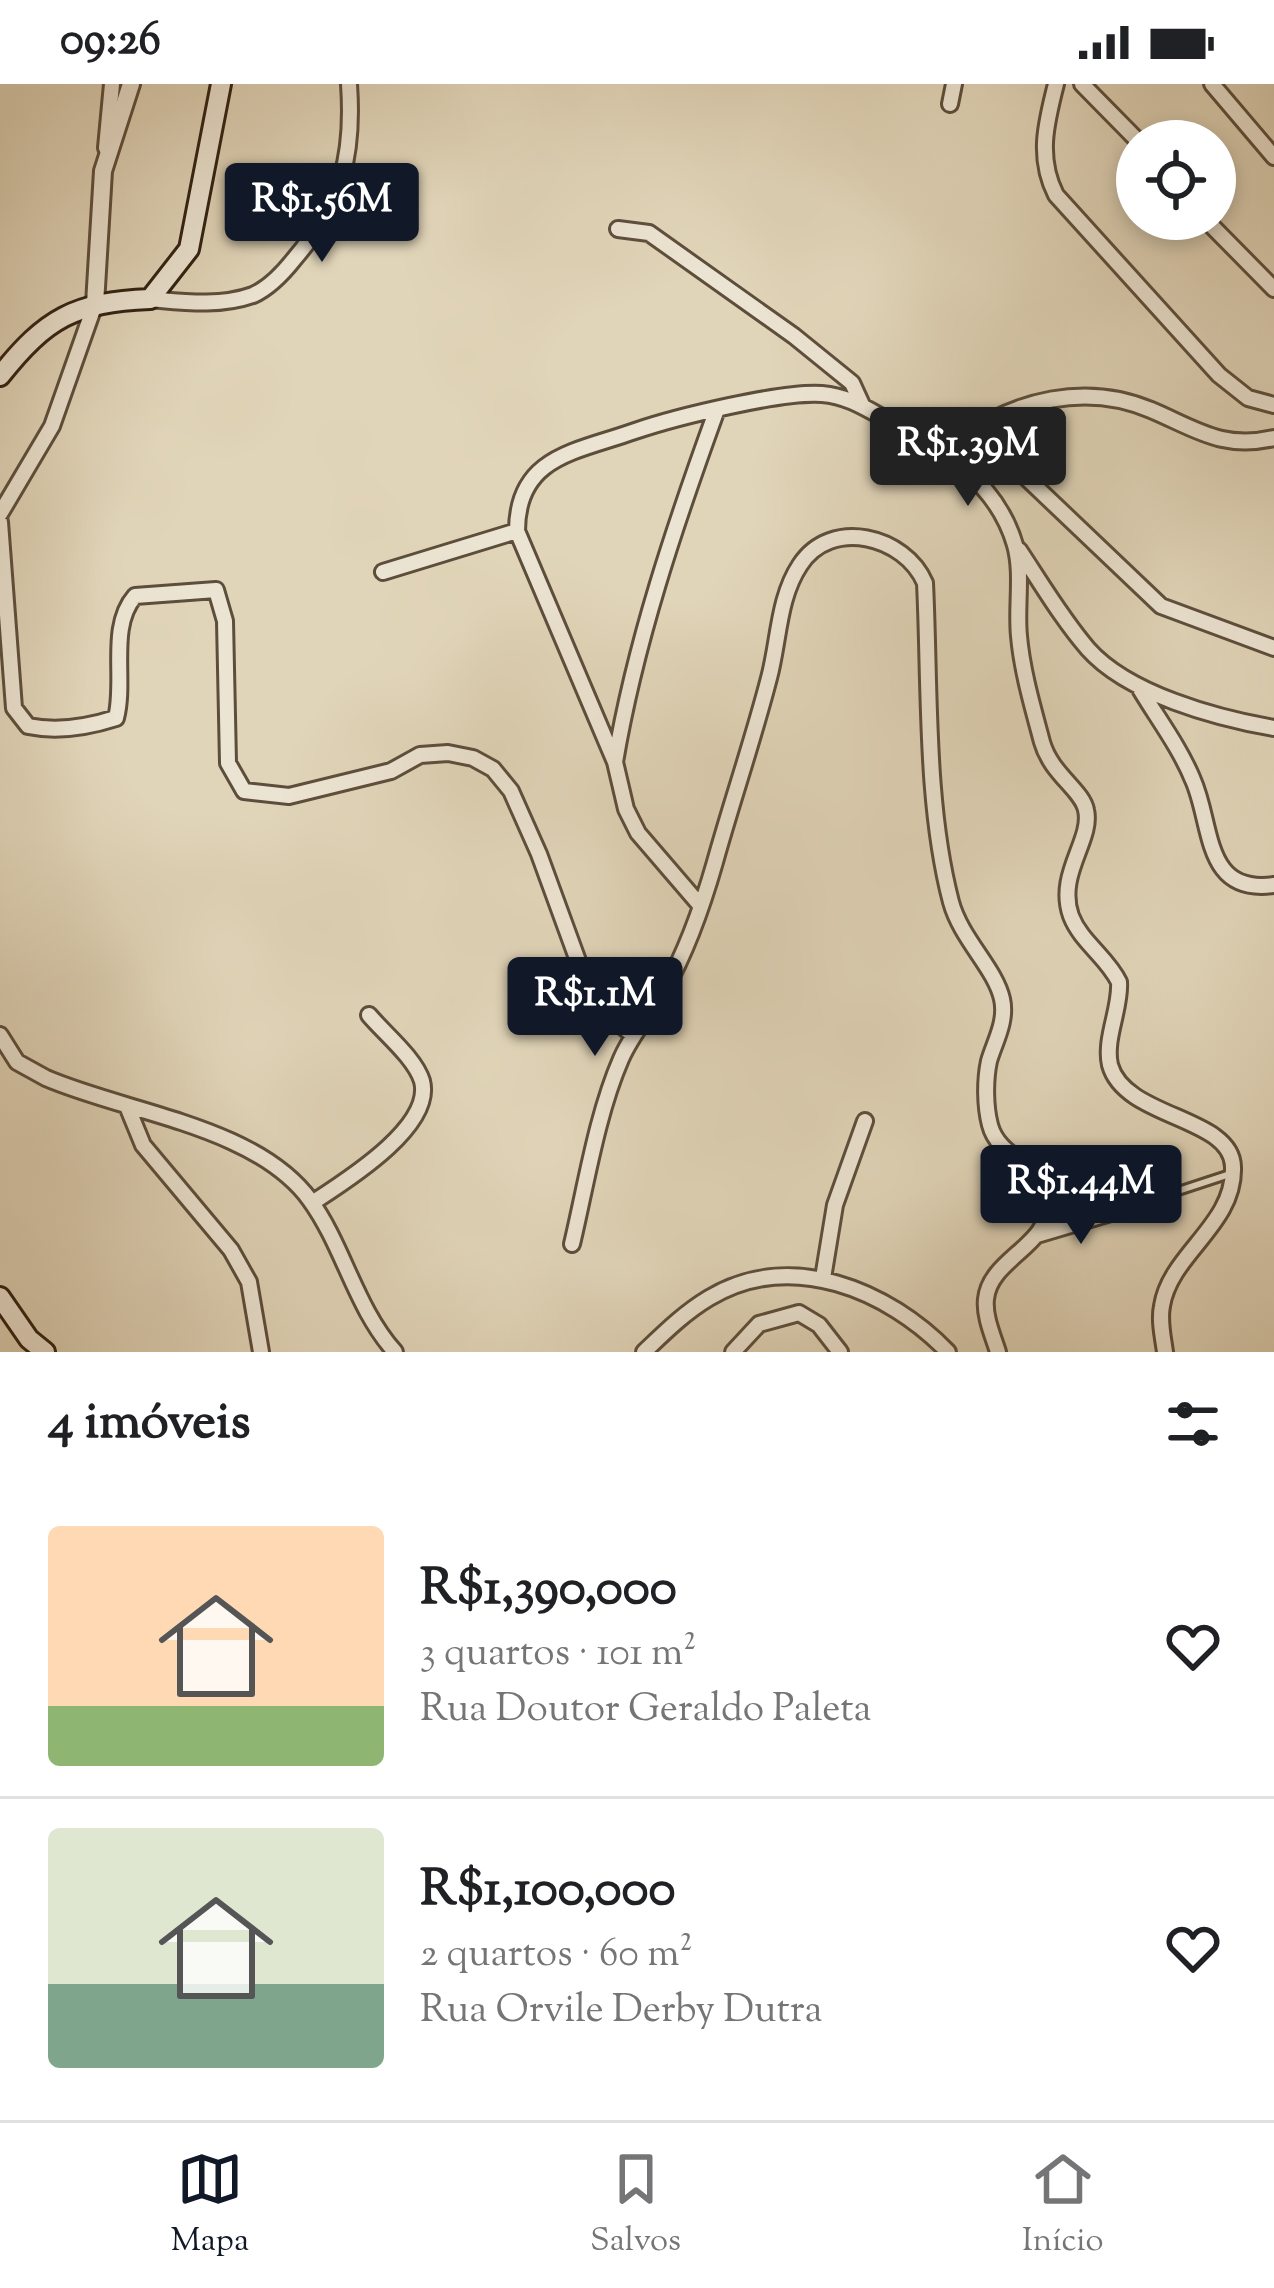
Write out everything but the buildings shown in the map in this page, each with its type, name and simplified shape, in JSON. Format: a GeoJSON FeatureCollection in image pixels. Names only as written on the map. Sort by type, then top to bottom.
{"type":"FeatureCollection","features":[{"type":"Feature","properties":{"kind":"main road"},"geometry":{"type":"LineString","coordinates":[[0,376],[47,324],[94,304],[150,299],[189,249],[221,84]]}},
{"type":"Feature","properties":{"kind":"main road"},"geometry":{"type":"LineString","coordinates":[[0,1297],[29,1339],[45,1352]]}},
{"type":"Feature","properties":{"kind":"street"},"geometry":{"type":"LineString","coordinates":[[112,84],[94,304],[52,426],[0,518],[14,707],[28,726],[44,730],[91,726],[116,718],[122,696],[124,608],[135,596],[216,590],[225,621],[229,763],[244,791],[289,796],[391,771],[420,755],[448,753],[473,758],[493,769],[511,791],[530,833],[593,1002],[633,1035]]}},
{"type":"Feature","properties":{"kind":"street"},"geometry":{"type":"LineString","coordinates":[[103,171],[131,84]]}},
{"type":"Feature","properties":{"kind":"street"},"geometry":{"type":"LineString","coordinates":[[150,299],[229,302],[258,293],[286,270],[335,202],[349,146],[349,84]]}},
{"type":"Feature","properties":{"kind":"street"},"geometry":{"type":"LineString","coordinates":[[950,104],[953,84]]}},
{"type":"Feature","properties":{"kind":"street"},"geometry":{"type":"LineString","coordinates":[[1056,84],[1043,160],[1056,195],[1219,375],[1249,398],[1274,406]]}},
{"type":"Feature","properties":{"kind":"street"},"geometry":{"type":"LineString","coordinates":[[1082,84],[1117,120]]}},
{"type":"Feature","properties":{"kind":"street"},"geometry":{"type":"LineString","coordinates":[[1212,84],[1274,157]]}},
{"type":"Feature","properties":{"kind":"street"},"geometry":{"type":"LineString","coordinates":[[618,229],[649,233],[794,336],[852,383],[863,407]]}},
{"type":"Feature","properties":{"kind":"street"},"geometry":{"type":"LineString","coordinates":[[1226,240],[1274,289]]}},
{"type":"Feature","properties":{"kind":"street"},"geometry":{"type":"LineString","coordinates":[[699,904],[638,833],[626,808],[615,762],[517,532],[517,506],[526,482],[551,460],[648,427],[810,394],[841,397],[863,407],[946,451],[982,486],[1016,545],[1089,650],[1140,689],[1274,728]]}},
{"type":"Feature","properties":{"kind":"street"},"geometry":{"type":"LineString","coordinates":[[946,451],[1018,406],[1083,395],[1146,407],[1218,440],[1274,438]]}},
{"type":"Feature","properties":{"kind":"street"},"geometry":{"type":"LineString","coordinates":[[615,762],[622,719],[673,536],[716,412]]}},
{"type":"Feature","properties":{"kind":"street"},"geometry":{"type":"LineString","coordinates":[[961,438],[986,447],[1031,481],[1161,606],[1274,648]]}},
{"type":"Feature","properties":{"kind":"street"},"geometry":{"type":"LineString","coordinates":[[382,572],[517,532]]}},
{"type":"Feature","properties":{"kind":"street"},"geometry":{"type":"LineString","coordinates":[[572,1244],[613,1081],[633,1035],[664,992],[699,904],[759,715],[789,584],[802,560],[825,542],[848,536],[900,550],[916,562],[925,583],[936,799],[952,903],[1003,1001],[986,1084],[990,1126],[1012,1158],[1043,1182],[1048,1215],[1037,1235],[991,1282],[986,1308],[1002,1352]]}},
{"type":"Feature","properties":{"kind":"street"},"geometry":{"type":"LineString","coordinates":[[1016,545],[1019,639],[1043,746],[1051,766],[1086,808],[1086,823],[1070,867],[1071,916],[1119,982],[1110,1064],[1120,1083],[1138,1098],[1213,1135],[1228,1148],[1233,1173],[1218,1218],[1162,1301],[1165,1352]]}},
{"type":"Feature","properties":{"kind":"street"},"geometry":{"type":"LineString","coordinates":[[1140,689],[1190,773],[1219,865],[1244,885],[1274,885]]}},
{"type":"Feature","properties":{"kind":"street"},"geometry":{"type":"LineString","coordinates":[[312,1204],[393,1143],[422,1096],[423,1083],[416,1070],[368,1015]]}},
{"type":"Feature","properties":{"kind":"street"},"geometry":{"type":"LineString","coordinates":[[0,1035],[17,1062],[46,1078],[245,1148],[292,1178],[312,1204],[367,1314],[395,1352]]}},
{"type":"Feature","properties":{"kind":"street"},"geometry":{"type":"LineString","coordinates":[[127,1106],[143,1145],[232,1250],[249,1282],[261,1352]]}},
{"type":"Feature","properties":{"kind":"street"},"geometry":{"type":"LineString","coordinates":[[823,1278],[835,1204],[865,1121]]}},
{"type":"Feature","properties":{"kind":"street"},"geometry":{"type":"LineString","coordinates":[[1037,1235],[1111,1213]]}},
{"type":"Feature","properties":{"kind":"street"},"geometry":{"type":"LineString","coordinates":[[644,1352],[677,1320],[734,1287],[764,1280],[823,1278],[902,1311],[947,1352]]}},
{"type":"Feature","properties":{"kind":"street"},"geometry":{"type":"LineString","coordinates":[[733,1352],[759,1324],[799,1313],[819,1324],[840,1352]]}},
{"type":"Feature","properties":{"kind":"lane"},"geometry":{"type":"LineString","coordinates":[[1111,1213],[1233,1173]]}}]}
